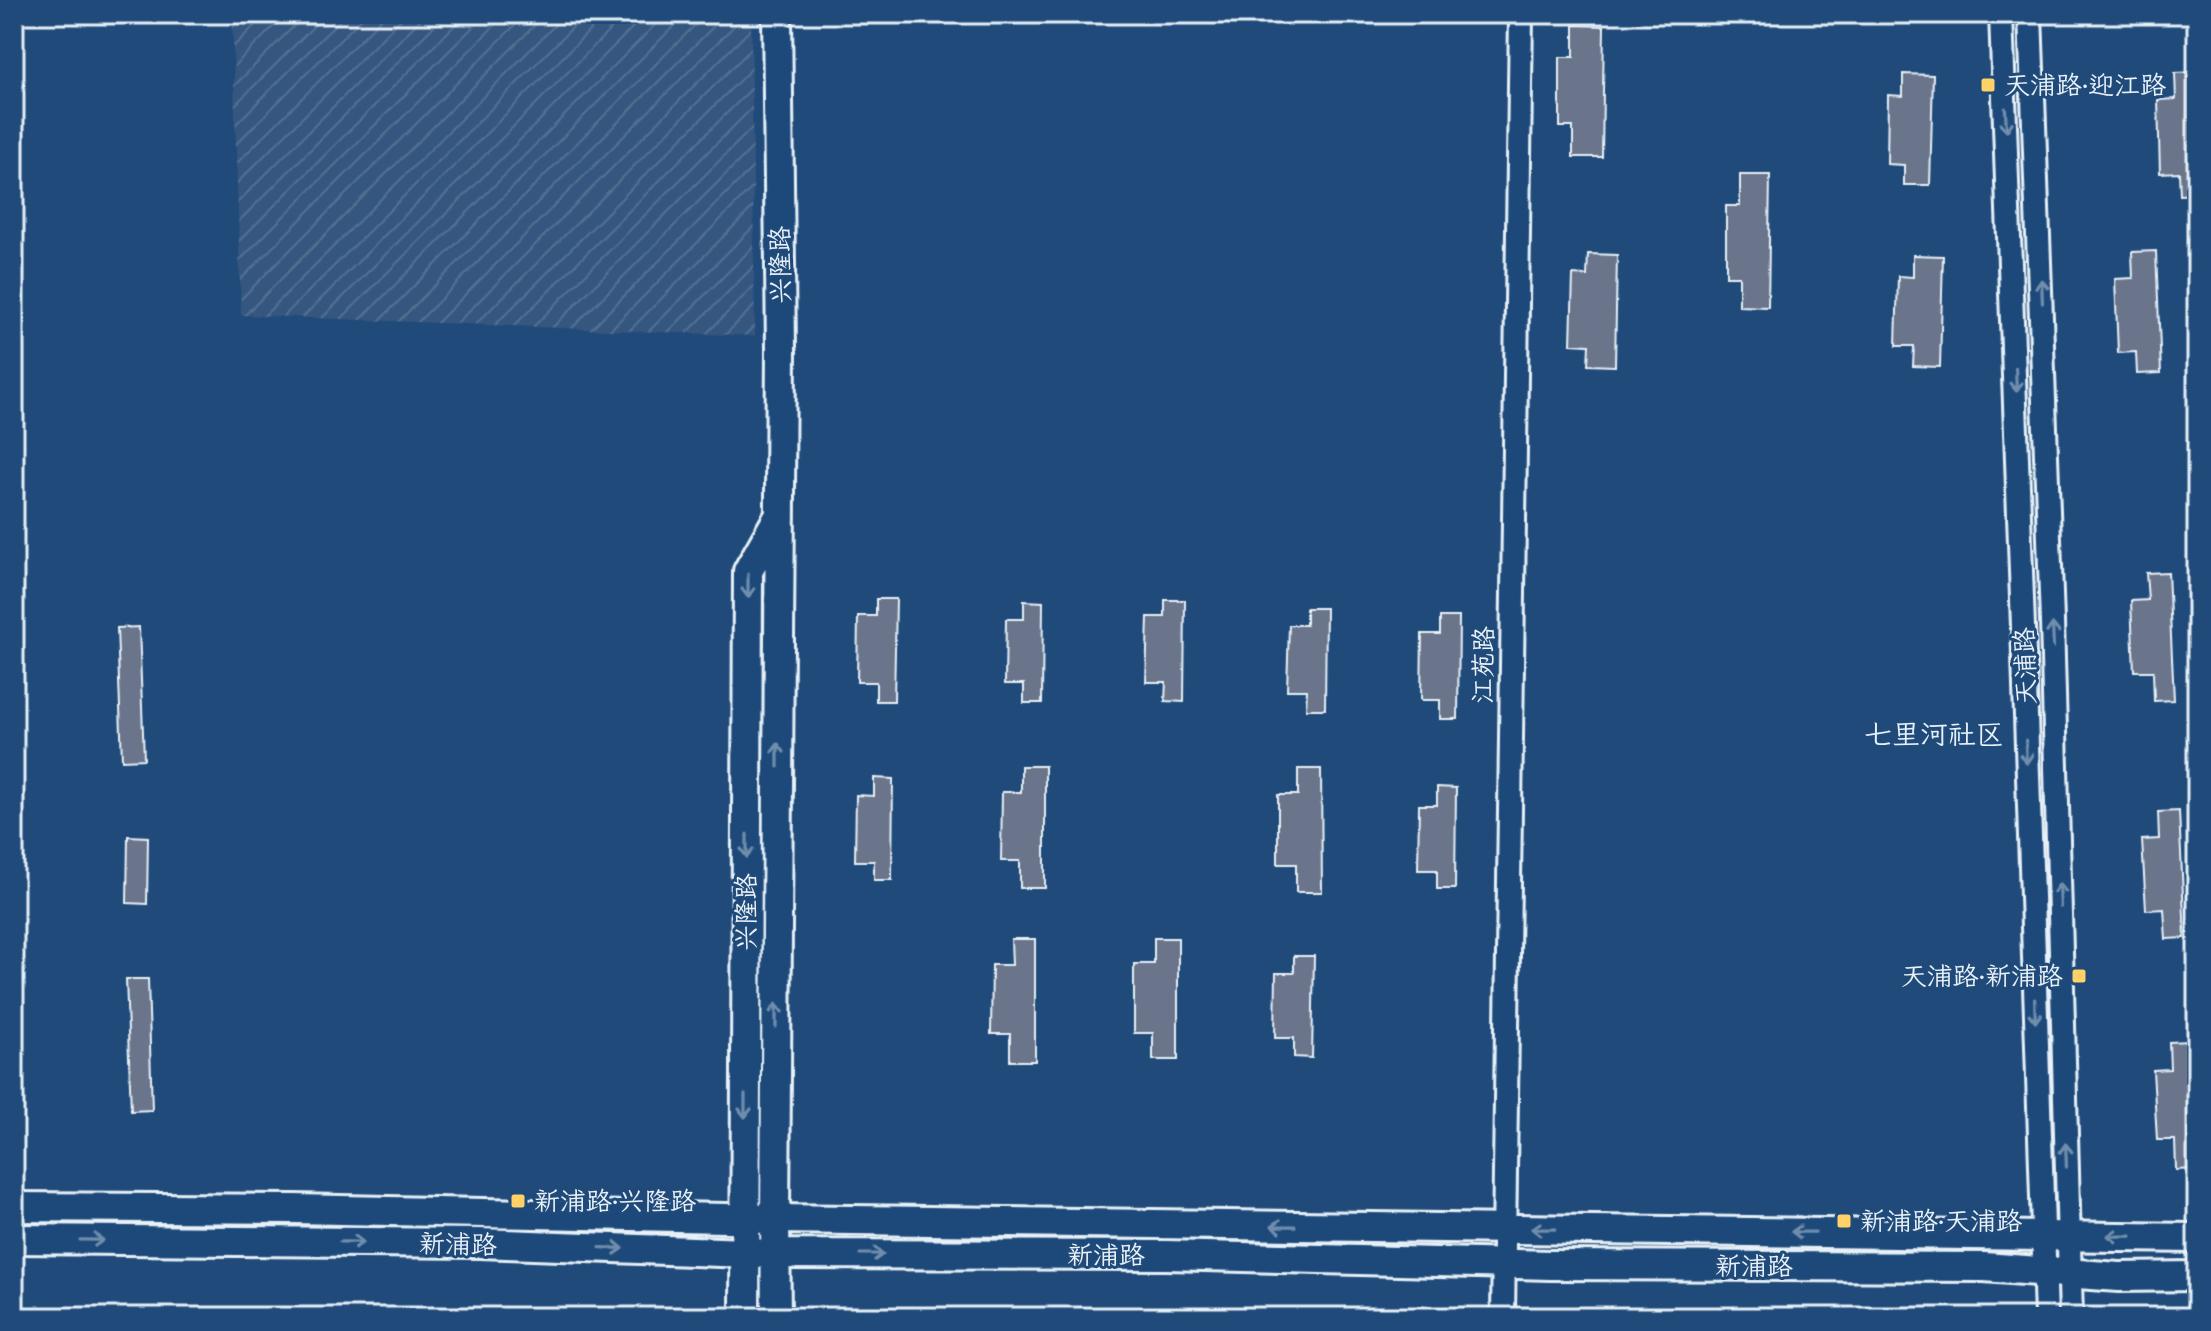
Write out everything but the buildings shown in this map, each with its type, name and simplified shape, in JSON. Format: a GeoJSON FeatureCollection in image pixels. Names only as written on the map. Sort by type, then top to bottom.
{"type":"FeatureCollection","features":[{"type":"Feature","properties":{"kind":"main road","name":"兴隆路"},"geometry":{"type":"LineString","coordinates":[[776,1317],[781,350],[777,14]]}},
{"type":"Feature","properties":{"kind":"main road","name":"兴隆路"},"geometry":{"type":"LineString","coordinates":[[745,1317],[748,571],[779,516]]}},
{"type":"Feature","properties":{"kind":"main road","name":"新浦路"},"geometry":{"type":"LineString","coordinates":[[14,1207],[2197,1238]]}},
{"type":"Feature","properties":{"kind":"main road","name":"新浦路"},"geometry":{"type":"LineString","coordinates":[[14,1239],[480,1243],[774,1254],[1166,1255],[1504,1263],[1984,1267],[2119,1277],[2197,1276]]}},
{"type":"Feature","properties":{"kind":"street","name":"江苑路"},"geometry":{"type":"LineString","coordinates":[[1503,1317],[1521,14]]}},
{"type":"Feature","properties":{"kind":"street"},"geometry":{"type":"LineString","coordinates":[[2001,14],[2014,309],[2028,840],[2056,1235],[2057,1272],[2046,1317]]}},
{"type":"Feature","properties":{"kind":"street","name":"天浦路"},"geometry":{"type":"LineString","coordinates":[[2030,14],[2052,621],[2056,1235]]}},
{"type":"Feature","properties":{"kind":"street"},"geometry":{"type":"LineString","coordinates":[[2057,1272],[2071,1317]]}},
{"type":"Feature","properties":{"kind":"shaded area"},"geometry":{"type":"Polygon","coordinates":[[[232,14],[751,14],[755,336],[241,315],[232,14]]]}},
{"type":"Feature","properties":{"kind":"place","name":"天浦路·迎江路"},"geometry":{"type":"Point","coordinates":[1988,85]}},
{"type":"Feature","properties":{"kind":"place","name":"天浦路·新浦路"},"geometry":{"type":"Point","coordinates":[2079,976]}},
{"type":"Feature","properties":{"kind":"place","name":"新浦路·兴隆路"},"geometry":{"type":"Point","coordinates":[518,1201]}},
{"type":"Feature","properties":{"kind":"place","name":"新浦路·天浦路"},"geometry":{"type":"Point","coordinates":[1844,1221]}},
{"type":"Feature","properties":{"kind":"district","name":"七里河社区"},"geometry":{"type":"Point","coordinates":[1934,734]}}]}
